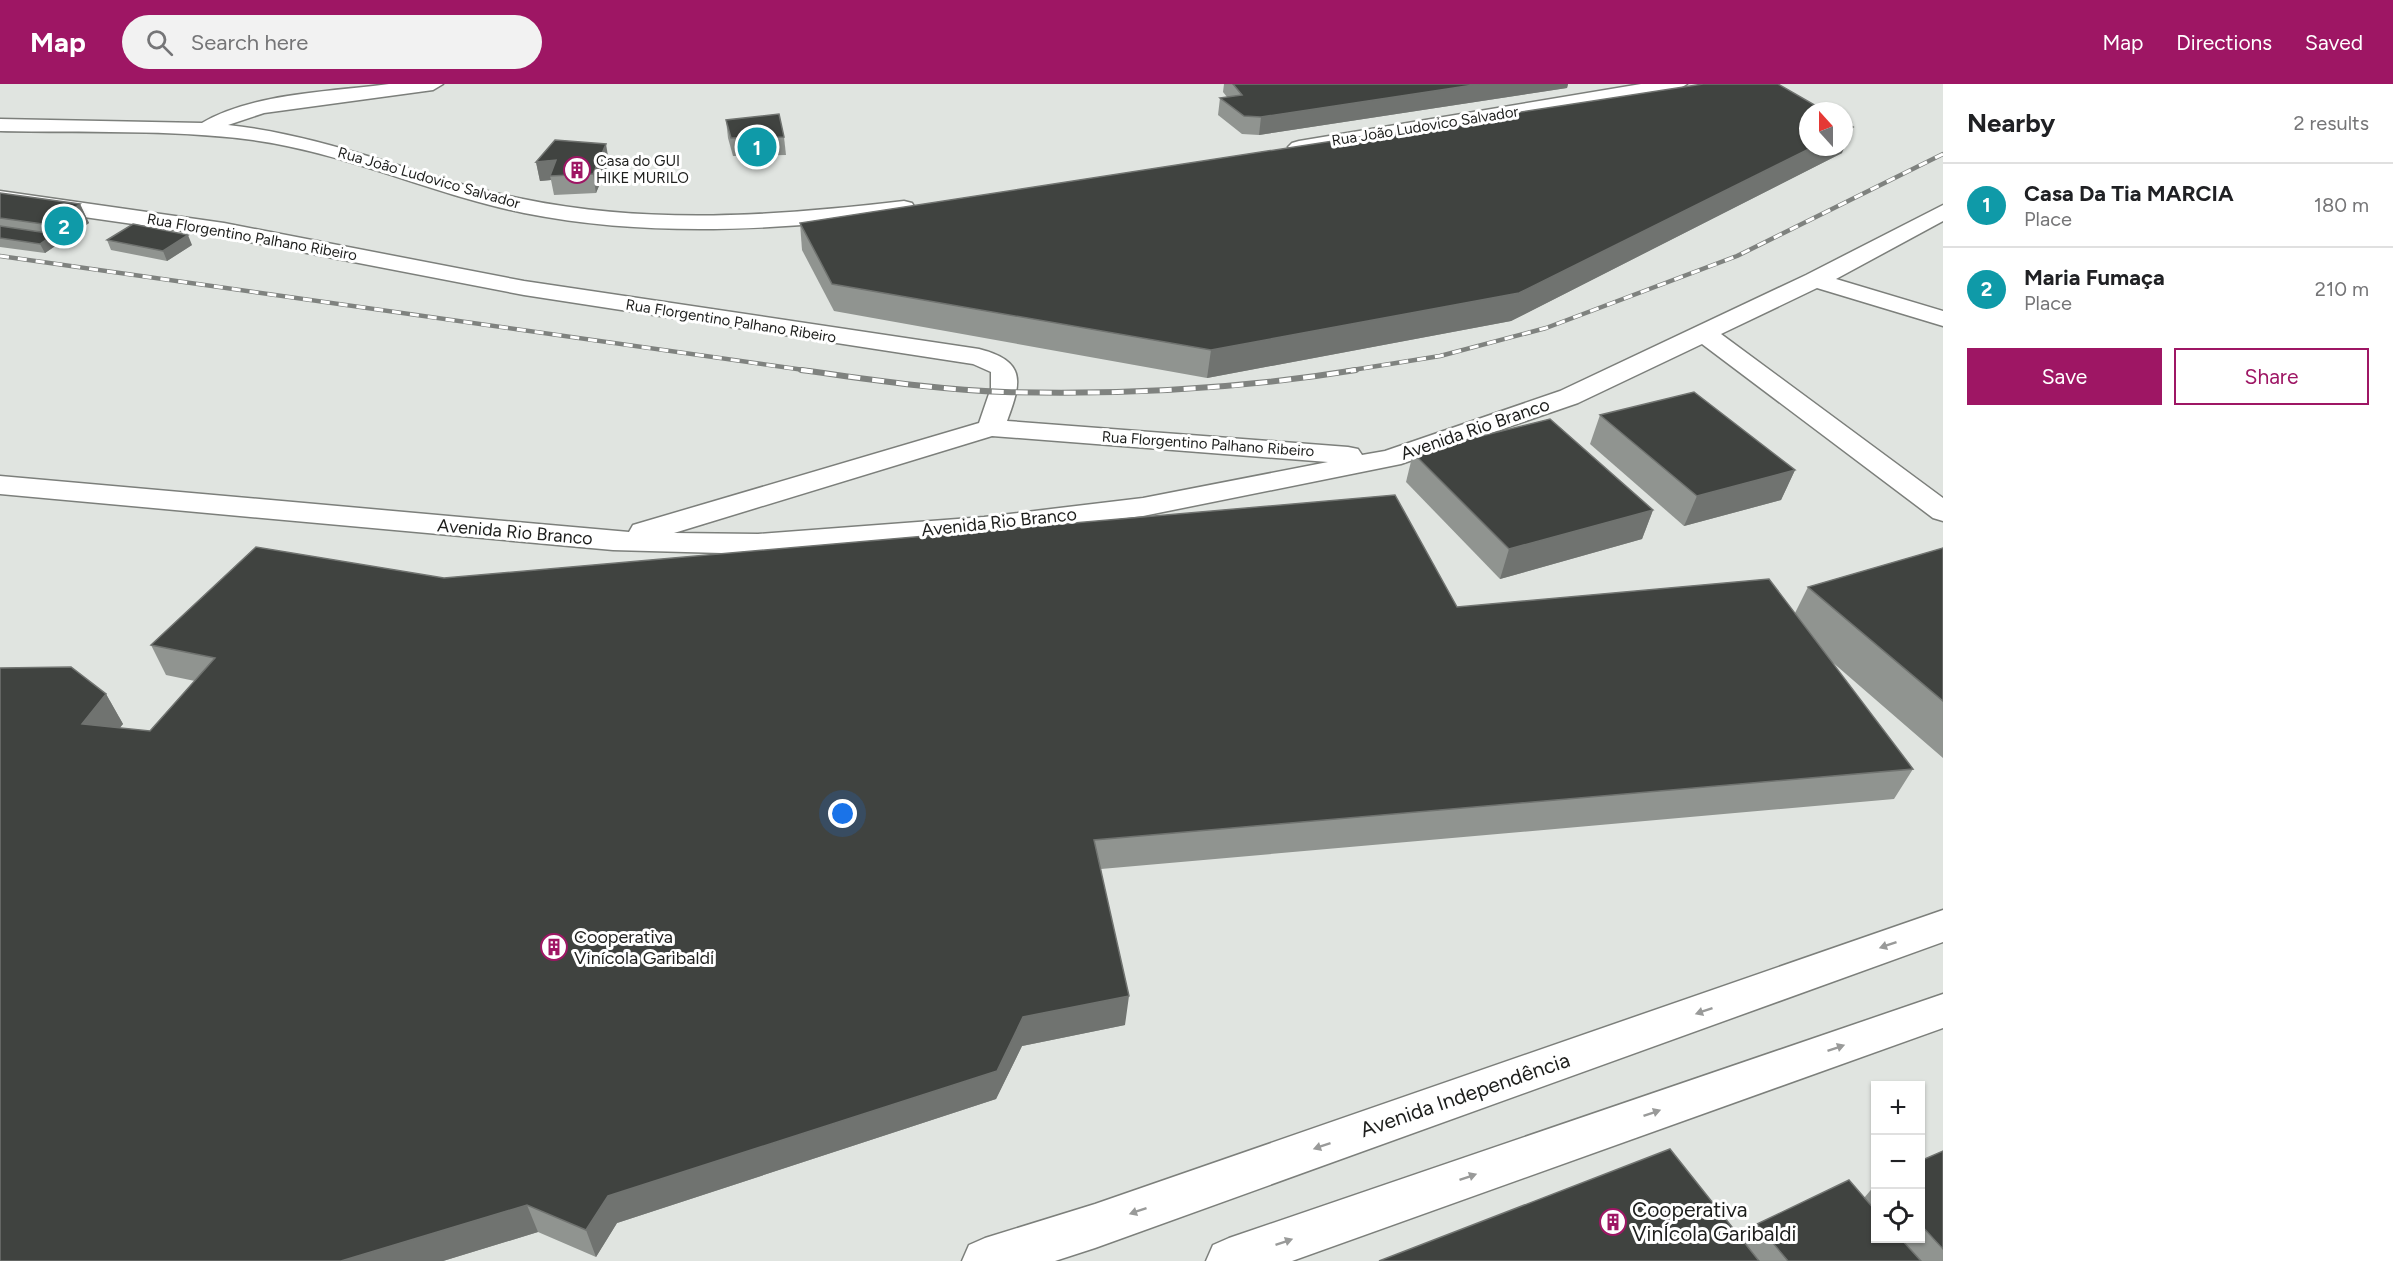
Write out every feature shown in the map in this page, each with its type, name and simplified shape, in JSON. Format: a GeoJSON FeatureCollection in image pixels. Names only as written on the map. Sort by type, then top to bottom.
{"type":"FeatureCollection","features":[{"type":"Feature","properties":{"kind":"street"},"geometry":{"type":"LineString","coordinates":[[205,129],[243,112],[330,91],[433,84]]}},
{"type":"Feature","properties":{"kind":"street","name":"Rua João Ludovico Salvador"},"geometry":{"type":"LineString","coordinates":[[1278,150],[1677,84]]}},
{"type":"Feature","properties":{"kind":"street","name":"Rua João Ludovico Salvador"},"geometry":{"type":"LineString","coordinates":[[0,125],[205,129],[254,134],[340,151],[522,206],[611,221],[760,224],[928,205]]}},
{"type":"Feature","properties":{"kind":"street","name":"Rua Florgentino Palhano Ribeiro"},"geometry":{"type":"LineString","coordinates":[[0,198],[224,230],[547,292],[979,357],[1001,367],[1006,376],[1004,392],[991,428],[1391,458]]}},
{"type":"Feature","properties":{"kind":"street","name":"Avenida Rio Branco"},"geometry":{"type":"LineString","coordinates":[[0,485],[613,541],[758,544],[984,526],[1143,507],[1391,458],[1569,397],[1815,280],[1943,212]]}},
{"type":"Feature","properties":{"kind":"street"},"geometry":{"type":"LineString","coordinates":[[1815,280],[1943,319]]}},
{"type":"Feature","properties":{"kind":"street"},"geometry":{"type":"LineString","coordinates":[[1705,334],[1943,512]]}},
{"type":"Feature","properties":{"kind":"street"},"geometry":{"type":"LineString","coordinates":[[613,541],[991,428]]}},
{"type":"Feature","properties":{"kind":"street","name":"Avenida Independência"},"geometry":{"type":"LineString","coordinates":[[986,1261],[1106,1222],[1943,926]]}},
{"type":"Feature","properties":{"kind":"street"},"geometry":{"type":"LineString","coordinates":[[1229,1261],[1943,1011]]}},
{"type":"Feature","properties":{"kind":"building"},"geometry":{"type":"Polygon","coordinates":[[[1233,84],[1480,84],[1261,117],[1244,116],[1220,98],[1242,95],[1233,84]]]}},
{"type":"Feature","properties":{"kind":"building"},"geometry":{"type":"Polygon","coordinates":[[[1703,84],[1778,84],[1809,102],[1799,102],[1799,154],[1519,293],[1211,350],[832,284],[800,223],[1703,84]]]}},
{"type":"Feature","properties":{"kind":"building"},"geometry":{"type":"Polygon","coordinates":[[[779,114],[784,137],[731,138],[726,120],[779,114]]]}},
{"type":"Feature","properties":{"kind":"building"},"geometry":{"type":"Polygon","coordinates":[[[555,140],[606,144],[593,174],[550,176],[556,160],[536,162],[555,140]]]}},
{"type":"Feature","properties":{"kind":"building"},"geometry":{"type":"Polygon","coordinates":[[[0,193],[80,204],[50,225],[0,218],[0,193]]]}},
{"type":"Feature","properties":{"kind":"building"},"geometry":{"type":"Polygon","coordinates":[[[133,224],[188,235],[163,251],[107,240],[133,224]]]}},
{"type":"Feature","properties":{"kind":"building"},"geometry":{"type":"Polygon","coordinates":[[[0,226],[54,234],[40,244],[0,238],[0,226]]]}},
{"type":"Feature","properties":{"kind":"building"},"geometry":{"type":"Polygon","coordinates":[[[1694,392],[1795,470],[1697,496],[1600,415],[1694,392]]]}},
{"type":"Feature","properties":{"kind":"building"},"geometry":{"type":"Polygon","coordinates":[[[1550,419],[1653,510],[1509,549],[1413,453],[1550,419]]]}},
{"type":"Feature","properties":{"kind":"building","name":"Cooperativa Vinícola Garibaldi"},"geometry":{"type":"Polygon","coordinates":[[[1395,495],[1457,607],[1769,579],[1913,769],[1094,840],[1129,996],[1023,1017],[997,1071],[608,1196],[586,1230],[527,1205],[341,1261],[0,1261],[0,668],[71,667],[106,694],[82,724],[150,731],[215,658],[151,645],[256,547],[444,578],[1395,495]]]}},
{"type":"Feature","properties":{"kind":"building"},"geometry":{"type":"Polygon","coordinates":[[[1943,548],[1943,701],[1808,587],[1943,548]]]}},
{"type":"Feature","properties":{"kind":"building"},"geometry":{"type":"Polygon","coordinates":[[[1670,1149],[1759,1261],[1379,1261],[1670,1149]]]}},
{"type":"Feature","properties":{"kind":"building"},"geometry":{"type":"Polygon","coordinates":[[[1943,1151],[1943,1249],[1925,1229],[1925,1159],[1943,1151]]]}},
{"type":"Feature","properties":{"kind":"building"},"geometry":{"type":"Polygon","coordinates":[[[1849,1180],[1871,1205],[1871,1243],[1905,1243],[1921,1261],[1788,1261],[1757,1224],[1849,1180]]]}},
{"type":"Feature","properties":{"kind":"railway"},"geometry":{"type":"LineString","coordinates":[[1346,371],[1440,356],[1546,328],[1737,256],[1943,154]]}},
{"type":"Feature","properties":{"kind":"railway"},"geometry":{"type":"LineString","coordinates":[[0,256],[811,371]]}},
{"type":"Feature","properties":{"kind":"railway"},"geometry":{"type":"LineString","coordinates":[[801,370],[954,389],[1049,393],[1225,386],[1356,370]]}},
{"type":"Feature","properties":{"kind":"place","name":"Casa Da Tia MARCIA"},"geometry":{"type":"Point","coordinates":[757,147]}},
{"type":"Feature","properties":{"kind":"place","name":"Casa do GUI HIKE MURILO"},"geometry":{"type":"Point","coordinates":[577,170]}},
{"type":"Feature","properties":{"kind":"place","name":"Maria Fumaça"},"geometry":{"type":"Point","coordinates":[64,226]}},
{"type":"Feature","properties":{"kind":"place","name":"Cooperativa Vinícola Garibaldi"},"geometry":{"type":"Point","coordinates":[554,947]}},
{"type":"Feature","properties":{"kind":"place","name":"Cooperativa VinÍcola Garibaldi"},"geometry":{"type":"Point","coordinates":[1613,1222]}}]}
